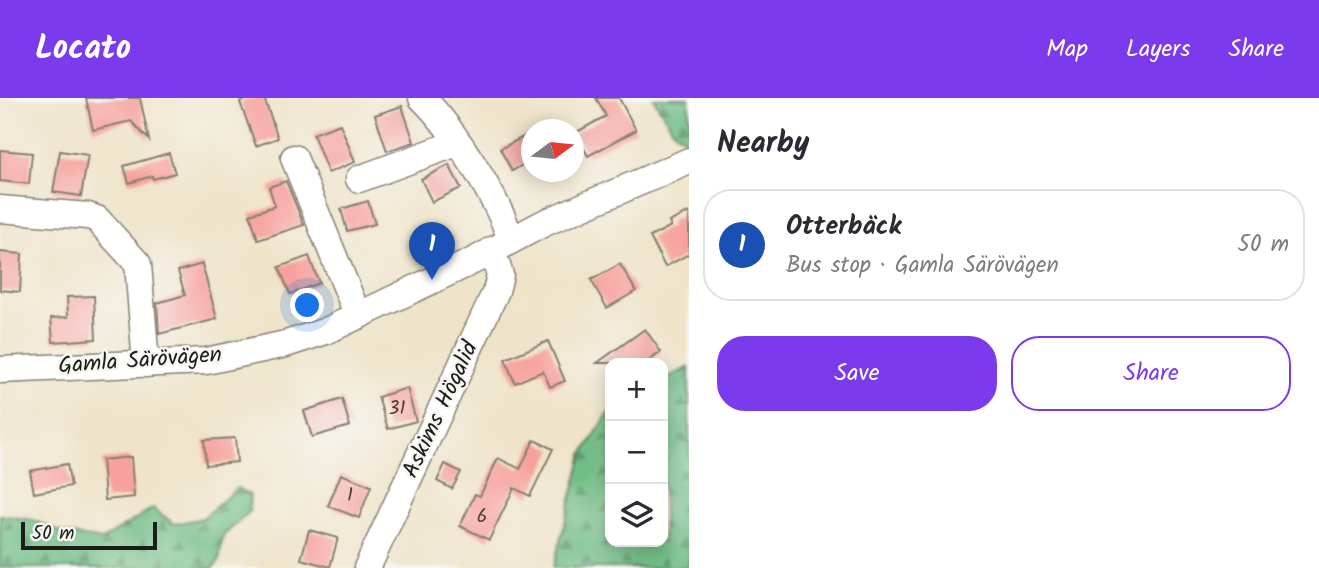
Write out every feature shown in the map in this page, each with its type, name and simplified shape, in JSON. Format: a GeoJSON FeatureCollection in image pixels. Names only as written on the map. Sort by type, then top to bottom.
{"type":"FeatureCollection","features":[{"type":"Feature","properties":{"kind":"street"},"geometry":{"type":"LineString","coordinates":[[422,98],[457,143],[499,209],[501,245]]}},
{"type":"Feature","properties":{"kind":"street"},"geometry":{"type":"LineString","coordinates":[[359,179],[457,143]]}},
{"type":"Feature","properties":{"kind":"street"},"geometry":{"type":"LineString","coordinates":[[295,158],[358,316]]}},
{"type":"Feature","properties":{"kind":"street","name":"Gamla Särövägen"},"geometry":{"type":"LineString","coordinates":[[0,370],[206,361],[286,344],[326,331],[561,215],[689,161]]}},
{"type":"Feature","properties":{"kind":"street"},"geometry":{"type":"LineString","coordinates":[[0,209],[88,216],[97,219],[109,231],[138,264],[146,364]]}},
{"type":"Feature","properties":{"kind":"street","name":"Askims Högalid"},"geometry":{"type":"LineString","coordinates":[[367,568],[496,291],[500,275],[501,245]]}},
{"type":"Feature","properties":{"kind":"green space"},"geometry":{"type":"Polygon","coordinates":[[[653,98],[689,98],[689,143],[674,131],[653,98]]]}},
{"type":"Feature","properties":{"kind":"green space"},"geometry":{"type":"Polygon","coordinates":[[[689,367],[689,568],[553,568],[583,454],[605,419],[605,547],[668,547],[668,378],[689,367]]]}},
{"type":"Feature","properties":{"kind":"green space"},"geometry":{"type":"Polygon","coordinates":[[[237,488],[250,495],[249,512],[223,536],[219,561],[213,568],[0,568],[0,515],[33,520],[63,533],[102,540],[153,508],[174,524],[203,518],[237,488]]]}},
{"type":"Feature","properties":{"kind":"building"},"geometry":{"type":"Polygon","coordinates":[[[86,98],[140,98],[149,140],[131,121],[93,130],[86,98]]]}},
{"type":"Feature","properties":{"kind":"building"},"geometry":{"type":"Polygon","coordinates":[[[251,98],[264,98],[278,138],[256,146],[240,102],[251,98]]]}},
{"type":"Feature","properties":{"kind":"building"},"geometry":{"type":"Polygon","coordinates":[[[596,98],[619,98],[636,130],[588,156],[584,149],[584,128],[606,116],[596,98]]]}},
{"type":"Feature","properties":{"kind":"building"},"geometry":{"type":"Polygon","coordinates":[[[402,106],[414,142],[387,151],[375,115],[402,106]]]}},
{"type":"Feature","properties":{"kind":"building"},"geometry":{"type":"Polygon","coordinates":[[[340,124],[355,162],[328,173],[313,134],[340,124]]]}},
{"type":"Feature","properties":{"kind":"building"},"geometry":{"type":"Polygon","coordinates":[[[521,138],[521,166],[512,171],[500,149],[521,138]]]}},
{"type":"Feature","properties":{"kind":"building"},"geometry":{"type":"Polygon","coordinates":[[[0,150],[32,153],[29,184],[0,181],[0,150]]]}},
{"type":"Feature","properties":{"kind":"building"},"geometry":{"type":"Polygon","coordinates":[[[60,151],[88,155],[81,196],[53,192],[60,151]]]}},
{"type":"Feature","properties":{"kind":"building"},"geometry":{"type":"Polygon","coordinates":[[[169,153],[175,173],[129,183],[124,166],[169,153]]]}},
{"type":"Feature","properties":{"kind":"building"},"geometry":{"type":"Polygon","coordinates":[[[449,165],[461,188],[432,202],[421,179],[449,165]]]}},
{"type":"Feature","properties":{"kind":"building"},"geometry":{"type":"Polygon","coordinates":[[[286,181],[304,225],[258,240],[250,214],[275,206],[269,187],[286,181]]]}},
{"type":"Feature","properties":{"kind":"building"},"geometry":{"type":"Polygon","coordinates":[[[368,201],[375,224],[347,231],[341,209],[368,201]]]}},
{"type":"Feature","properties":{"kind":"building"},"geometry":{"type":"Polygon","coordinates":[[[689,212],[689,254],[665,267],[650,237],[671,226],[669,222],[689,212]]]}},
{"type":"Feature","properties":{"kind":"building"},"geometry":{"type":"Polygon","coordinates":[[[0,252],[22,254],[20,292],[0,290],[0,252]]]}},
{"type":"Feature","properties":{"kind":"building"},"geometry":{"type":"Polygon","coordinates":[[[309,256],[319,283],[290,294],[279,267],[309,256]]]}},
{"type":"Feature","properties":{"kind":"building"},"geometry":{"type":"Polygon","coordinates":[[[202,264],[217,319],[159,334],[157,303],[185,295],[178,271],[202,264]]]}},
{"type":"Feature","properties":{"kind":"building"},"geometry":{"type":"Polygon","coordinates":[[[620,264],[636,291],[607,308],[591,280],[620,264]]]}},
{"type":"Feature","properties":{"kind":"building"},"geometry":{"type":"Polygon","coordinates":[[[94,296],[96,339],[53,342],[51,318],[68,317],[67,297],[94,296]]]}},
{"type":"Feature","properties":{"kind":"building"},"geometry":{"type":"Polygon","coordinates":[[[645,329],[661,352],[653,358],[605,358],[605,363],[597,363],[645,329]]]}},
{"type":"Feature","properties":{"kind":"building"},"geometry":{"type":"Polygon","coordinates":[[[548,341],[565,381],[550,387],[543,371],[515,383],[505,359],[548,341]]]}},
{"type":"Feature","properties":{"kind":"building"},"geometry":{"type":"Polygon","coordinates":[[[407,388],[416,421],[388,429],[378,397],[407,388]]]}},
{"type":"Feature","properties":{"kind":"building"},"geometry":{"type":"Polygon","coordinates":[[[342,399],[350,426],[312,437],[304,411],[342,399]]]}},
{"type":"Feature","properties":{"kind":"building"},"geometry":{"type":"Polygon","coordinates":[[[235,438],[237,462],[206,465],[204,440],[235,438]]]}},
{"type":"Feature","properties":{"kind":"building"},"geometry":{"type":"Polygon","coordinates":[[[534,440],[553,449],[530,496],[514,488],[489,540],[460,526],[475,494],[480,496],[498,458],[520,469],[534,440]]]}},
{"type":"Feature","properties":{"kind":"building"},"geometry":{"type":"Polygon","coordinates":[[[131,457],[134,497],[105,500],[102,460],[131,457]]]}},
{"type":"Feature","properties":{"kind":"building"},"geometry":{"type":"Polygon","coordinates":[[[67,464],[71,486],[34,493],[30,471],[67,464]]]}},
{"type":"Feature","properties":{"kind":"building"},"geometry":{"type":"Polygon","coordinates":[[[445,464],[461,472],[452,489],[437,481],[445,464]]]}},
{"type":"Feature","properties":{"kind":"building"},"geometry":{"type":"Polygon","coordinates":[[[341,474],[371,486],[359,518],[328,506],[341,474]]]}},
{"type":"Feature","properties":{"kind":"building"},"geometry":{"type":"Polygon","coordinates":[[[309,530],[338,538],[330,567],[301,559],[309,530]]]}},
{"type":"Feature","properties":{"kind":"place","name":"Otterbäck"},"geometry":{"type":"Point","coordinates":[432,280]}}]}
